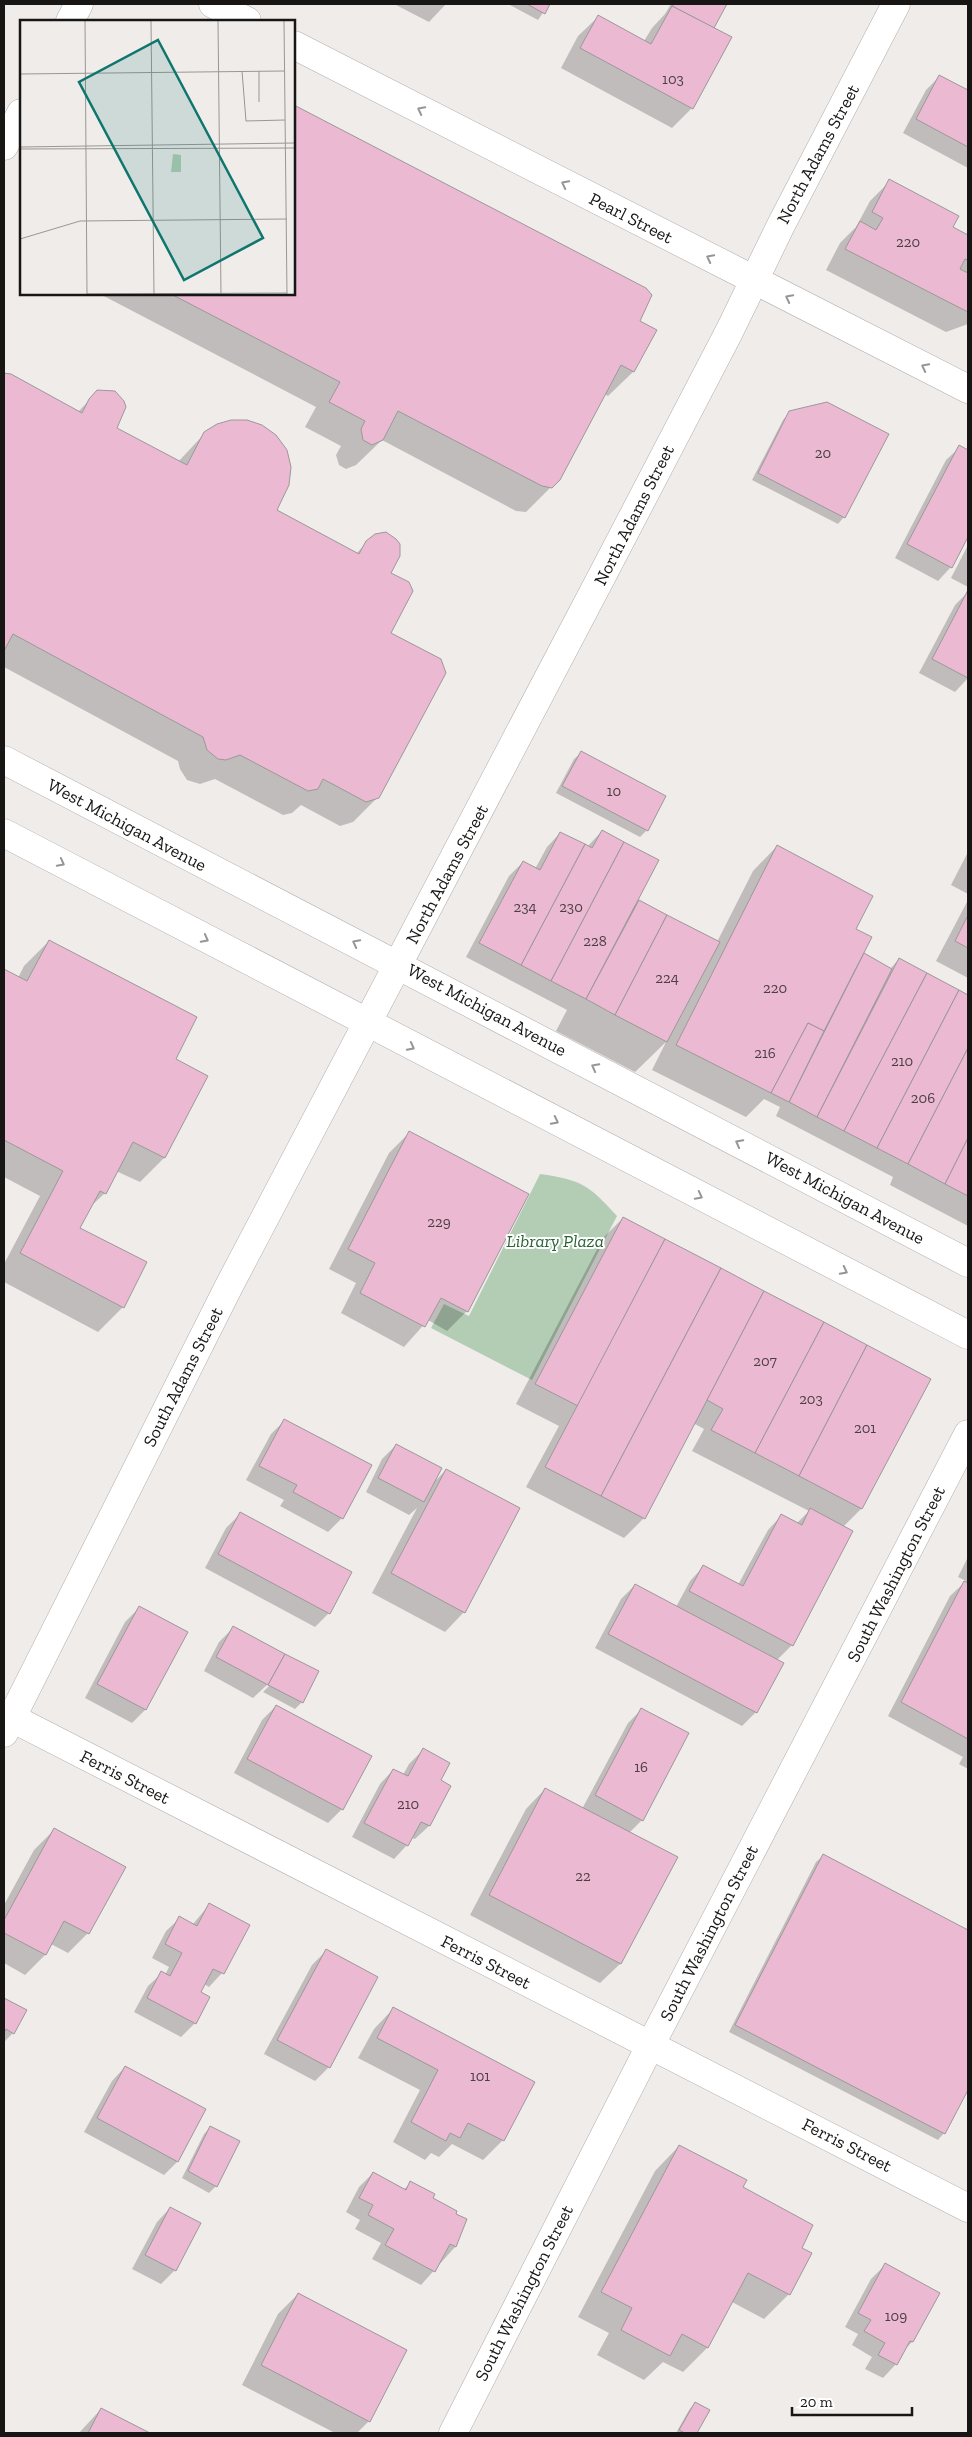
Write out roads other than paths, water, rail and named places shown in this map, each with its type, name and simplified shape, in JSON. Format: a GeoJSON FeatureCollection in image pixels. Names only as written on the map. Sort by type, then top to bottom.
{"type":"FeatureCollection","features":[{"type":"Feature","properties":{"kind":"street"},"geometry":{"type":"LineString","coordinates":[[71,20],[79,4]]}},
{"type":"Feature","properties":{"kind":"street"},"geometry":{"type":"LineString","coordinates":[[213,4],[245,20]]}},
{"type":"Feature","properties":{"kind":"street","name":"North Adams Street"},"geometry":{"type":"LineString","coordinates":[[368,1024],[652,480],[896,4]]}},
{"type":"Feature","properties":{"kind":"street","name":"Pearl Street"},"geometry":{"type":"LineString","coordinates":[[295,46],[968,389]]}},
{"type":"Feature","properties":{"kind":"street"},"geometry":{"type":"LineString","coordinates":[[4,146],[20,115]]}},
{"type":"Feature","properties":{"kind":"street","name":"West Michigan Avenue"},"geometry":{"type":"LineString","coordinates":[[4,760],[399,964],[968,1263]]}},
{"type":"Feature","properties":{"kind":"street"},"geometry":{"type":"LineString","coordinates":[[4,833],[968,1336]]}},
{"type":"Feature","properties":{"kind":"street","name":"South Adams Street"},"geometry":{"type":"LineString","coordinates":[[6,1722],[225,1294],[368,1024]]}},
{"type":"Feature","properties":{"kind":"street","name":"South Washington Street"},"geometry":{"type":"LineString","coordinates":[[453,2433],[650,2046],[968,1434]]}},
{"type":"Feature","properties":{"kind":"street","name":"Ferris Street"},"geometry":{"type":"LineString","coordinates":[[6,1722],[650,2046],[710,2074],[968,2208]]}},
{"type":"Feature","properties":{"kind":"park label","name":"Library Plaza"},"geometry":{"type":"Point","coordinates":[555,1241]}}]}
